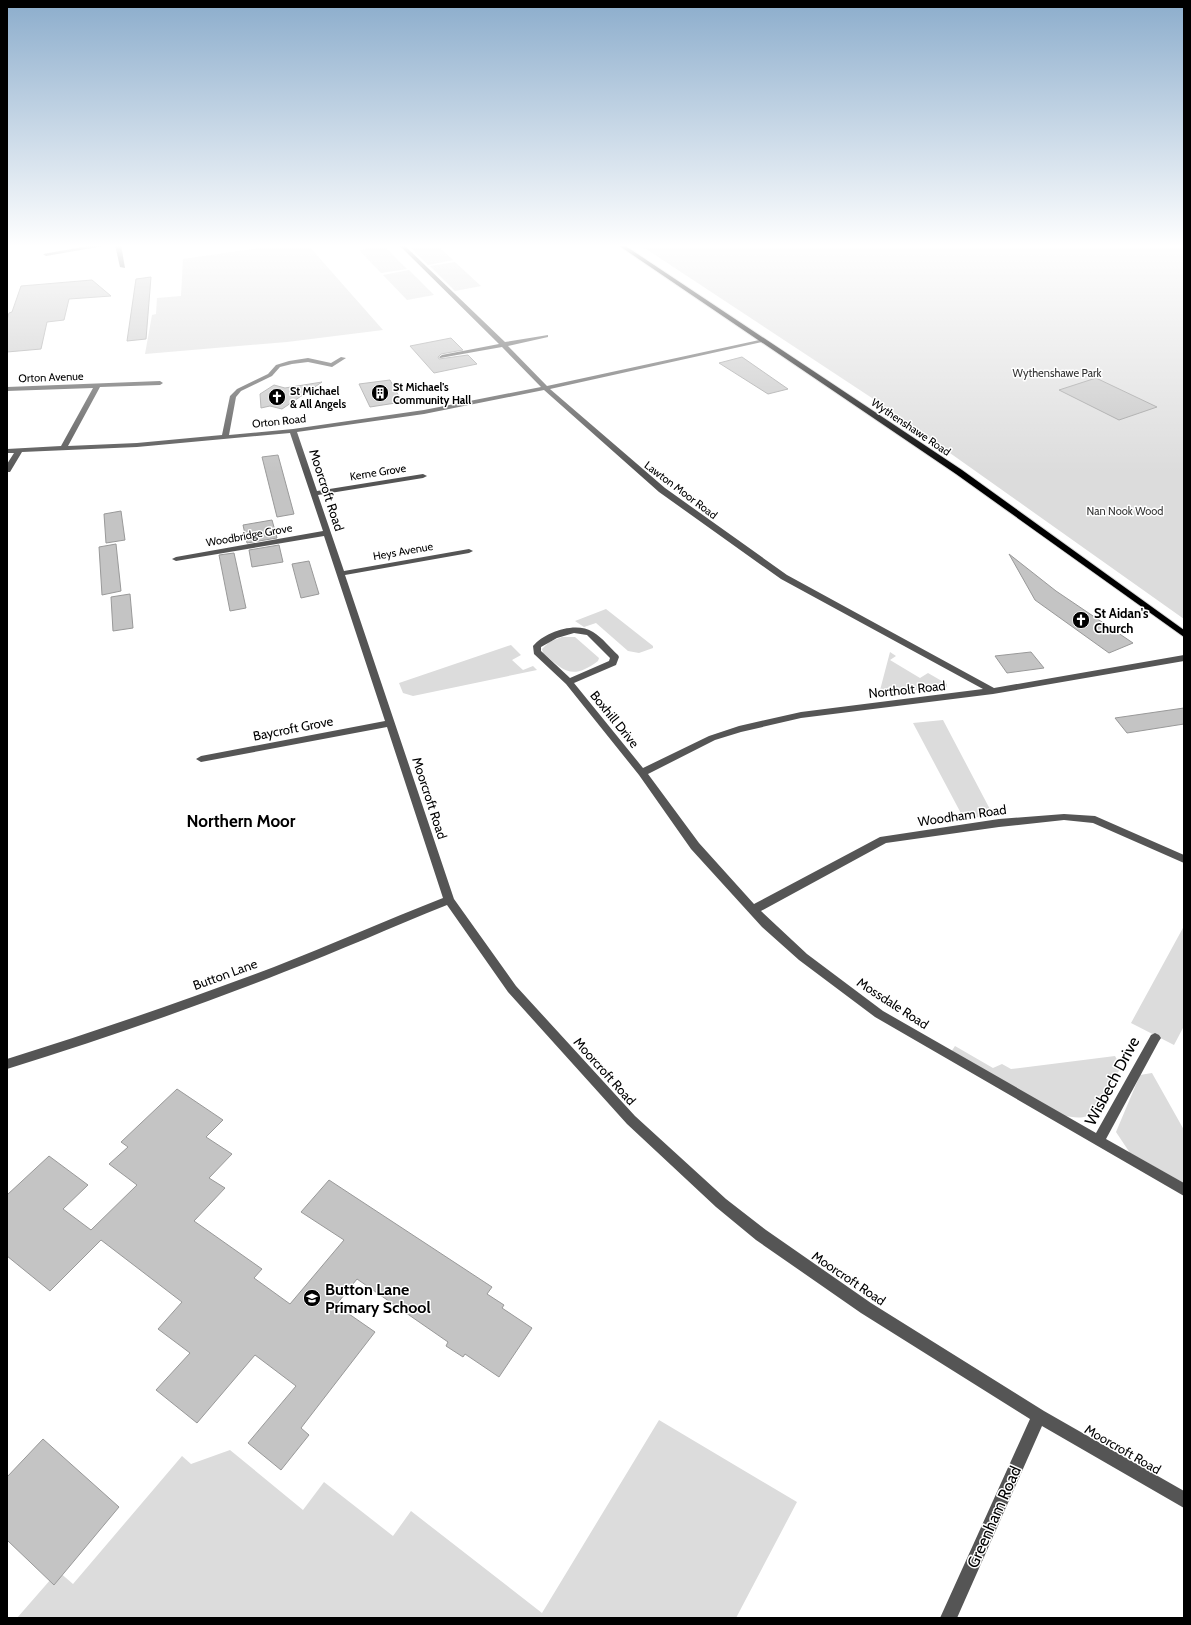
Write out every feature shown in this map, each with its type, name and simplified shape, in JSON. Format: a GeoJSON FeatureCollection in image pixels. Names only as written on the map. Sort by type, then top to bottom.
{"type":"FeatureCollection","features":[{"type":"Feature","properties":{"kind":"main road","name":"Wythenshawe Road"},"geometry":{"type":"LineString","coordinates":[[733,321],[959,472],[1184,634]]}},
{"type":"Feature","properties":{"kind":"street","name":"Lawton Moor Road"},"geometry":{"type":"LineString","coordinates":[[479,321],[545,388],[654,484],[784,577],[993,691]]}},
{"type":"Feature","properties":{"kind":"street"},"geometry":{"type":"LineString","coordinates":[[442,357],[546,336]]}},
{"type":"Feature","properties":{"kind":"street","name":"Orton Road"},"geometry":{"type":"LineString","coordinates":[[7,451],[137,445],[225,438],[293,431],[424,412],[545,388],[762,340]]}},
{"type":"Feature","properties":{"kind":"street"},"geometry":{"type":"LineString","coordinates":[[225,438],[233,396],[239,390],[270,375],[278,366],[291,362],[308,360],[332,365],[343,358]]}},
{"type":"Feature","properties":{"kind":"street","name":"Orton Avenue"},"geometry":{"type":"LineString","coordinates":[[7,389],[160,383]]}},
{"type":"Feature","properties":{"kind":"street","name":"Orton Avenue"},"geometry":{"type":"LineString","coordinates":[[64,448],[96,386]]}},
{"type":"Feature","properties":{"kind":"street","name":"Moorcroft Road"},"geometry":{"type":"LineString","coordinates":[[293,431],[449,900],[512,989],[631,1120],[721,1203],[761,1235],[866,1308],[1039,1416],[1184,1500]]}},
{"type":"Feature","properties":{"kind":"street"},"geometry":{"type":"LineString","coordinates":[[7,470],[19,451]]}},
{"type":"Feature","properties":{"kind":"street","name":"Kerne Grove"},"geometry":{"type":"LineString","coordinates":[[313,494],[423,476]]}},
{"type":"Feature","properties":{"kind":"street","name":"Woodbridge Grove"},"geometry":{"type":"LineString","coordinates":[[176,558],[326,533]]}},
{"type":"Feature","properties":{"kind":"street","name":"Heys Avenue"},"geometry":{"type":"LineString","coordinates":[[340,574],[469,551]]}},
{"type":"Feature","properties":{"kind":"street","name":"Boxhill Drive"},"geometry":{"type":"LineString","coordinates":[[569,682],[613,662],[615,657],[587,632],[574,630],[557,634],[537,646],[537,652],[569,682],[642,773]]}},
{"type":"Feature","properties":{"kind":"street","name":"Northolt Road"},"geometry":{"type":"LineString","coordinates":[[642,773],[712,738],[739,729],[801,715],[993,691],[1184,658]]}},
{"type":"Feature","properties":{"kind":"street","name":"Baycroft Grove"},"geometry":{"type":"LineString","coordinates":[[201,759],[390,723]]}},
{"type":"Feature","properties":{"kind":"street","name":"Mossdale Road"},"geometry":{"type":"LineString","coordinates":[[642,773],[695,846],[753,910],[803,957],[879,1014],[1184,1190]]}},
{"type":"Feature","properties":{"kind":"street","name":"Woodham Road"},"geometry":{"type":"LineString","coordinates":[[753,910],[884,840],[1064,816],[1095,820],[1184,859]]}},
{"type":"Feature","properties":{"kind":"street","name":"Button Lane"},"geometry":{"type":"LineString","coordinates":[[7,1064],[121,1027],[233,987],[449,900]]}},
{"type":"Feature","properties":{"kind":"street","name":"Wisbech Drive"},"geometry":{"type":"LineString","coordinates":[[1099,1140],[1155,1038]]}},
{"type":"Feature","properties":{"kind":"street","name":"Greenham Road"},"geometry":{"type":"LineString","coordinates":[[948,1618],[1039,1416]]}},
{"type":"Feature","properties":{"kind":"green space"},"geometry":{"type":"Polygon","coordinates":[[[151,321],[375,321],[383,330],[287,342],[145,354],[151,321]]]}},
{"type":"Feature","properties":{"kind":"green space","name":"Wythenshawe Park"},"geometry":{"type":"Polygon","coordinates":[[[755,321],[1184,321],[1184,619],[878,402],[755,321]]]}},
{"type":"Feature","properties":{"kind":"green space"},"geometry":{"type":"Polygon","coordinates":[[[606,609],[653,646],[653,648],[639,653],[628,651],[596,623],[584,627],[575,621],[606,609]]]}},
{"type":"Feature","properties":{"kind":"green space"},"geometry":{"type":"Polygon","coordinates":[[[562,637],[575,637],[599,658],[598,661],[589,667],[575,672],[563,669],[557,665],[543,653],[542,649],[549,642],[562,637]]]}},
{"type":"Feature","properties":{"kind":"green space"},"geometry":{"type":"Polygon","coordinates":[[[511,645],[521,655],[512,660],[523,670],[533,666],[537,670],[413,696],[403,693],[399,683],[511,645]]]}},
{"type":"Feature","properties":{"kind":"green space"},"geometry":{"type":"Polygon","coordinates":[[[890,652],[896,656],[890,660],[920,678],[928,673],[947,684],[947,687],[879,694],[890,652]]]}},
{"type":"Feature","properties":{"kind":"green space"},"geometry":{"type":"Polygon","coordinates":[[[943,720],[993,815],[964,819],[913,723],[943,720]]]}},
{"type":"Feature","properties":{"kind":"green space"},"geometry":{"type":"Polygon","coordinates":[[[1184,926],[1184,1026],[1174,1045],[1131,1023],[1184,926]]]}},
{"type":"Feature","properties":{"kind":"green space"},"geometry":{"type":"Polygon","coordinates":[[[955,1046],[993,1068],[1002,1064],[1011,1069],[1115,1056],[1121,1067],[1101,1101],[1092,1113],[1078,1118],[1062,1115],[951,1052],[955,1046]]]}},
{"type":"Feature","properties":{"kind":"green space"},"geometry":{"type":"Polygon","coordinates":[[[1152,1073],[1184,1130],[1184,1183],[1130,1153],[1116,1132],[1140,1075],[1152,1073]]]}},
{"type":"Feature","properties":{"kind":"green space"},"geometry":{"type":"Polygon","coordinates":[[[659,1420],[797,1502],[736,1618],[17,1618],[58,1571],[73,1584],[182,1456],[191,1464],[230,1450],[303,1510],[324,1482],[393,1536],[411,1511],[542,1613],[659,1420]]]}},
{"type":"Feature","properties":{"kind":"building"},"geometry":{"type":"Polygon","coordinates":[[[7,321],[57,321],[47,322],[41,349],[7,352],[7,321]]]}},
{"type":"Feature","properties":{"kind":"building"},"geometry":{"type":"Polygon","coordinates":[[[130,321],[147,321],[146,339],[127,341],[130,321]]]}},
{"type":"Feature","properties":{"kind":"building"},"geometry":{"type":"Polygon","coordinates":[[[451,338],[463,350],[441,354],[438,357],[439,359],[468,355],[477,364],[434,373],[410,346],[451,338]]]}},
{"type":"Feature","properties":{"kind":"building"},"geometry":{"type":"Polygon","coordinates":[[[742,357],[788,389],[768,394],[719,363],[742,357]]]}},
{"type":"Feature","properties":{"kind":"building"},"geometry":{"type":"Polygon","coordinates":[[[1096,378],[1157,407],[1119,420],[1059,390],[1096,378]]]}},
{"type":"Feature","properties":{"kind":"building","name":"St Michael's Community Hall"},"geometry":{"type":"Polygon","coordinates":[[[390,380],[402,402],[370,407],[359,384],[390,380]]]}},
{"type":"Feature","properties":{"kind":"building","name":"St Michael & All Angels"},"geometry":{"type":"Polygon","coordinates":[[[322,382],[282,409],[270,406],[261,408],[260,394],[274,385],[285,388],[322,382]]]}},
{"type":"Feature","properties":{"kind":"building"},"geometry":{"type":"Polygon","coordinates":[[[278,455],[294,514],[277,517],[262,457],[278,455]]]}},
{"type":"Feature","properties":{"kind":"building"},"geometry":{"type":"Polygon","coordinates":[[[121,511],[125,540],[106,543],[104,514],[121,511]]]}},
{"type":"Feature","properties":{"kind":"building"},"geometry":{"type":"Polygon","coordinates":[[[272,520],[277,538],[247,543],[243,525],[272,520]]]}},
{"type":"Feature","properties":{"kind":"building"},"geometry":{"type":"Polygon","coordinates":[[[116,544],[121,591],[102,595],[99,547],[116,544]]]}},
{"type":"Feature","properties":{"kind":"building"},"geometry":{"type":"Polygon","coordinates":[[[279,545],[283,562],[252,567],[249,550],[279,545]]]}},
{"type":"Feature","properties":{"kind":"building"},"geometry":{"type":"Polygon","coordinates":[[[234,553],[246,608],[230,611],[219,555],[234,553]]]}},
{"type":"Feature","properties":{"kind":"building"},"geometry":{"type":"Polygon","coordinates":[[[1009,554],[1056,591],[1133,643],[1109,653],[1035,600],[1009,554]]]}},
{"type":"Feature","properties":{"kind":"building"},"geometry":{"type":"Polygon","coordinates":[[[309,561],[319,594],[301,598],[292,564],[309,561]]]}},
{"type":"Feature","properties":{"kind":"building"},"geometry":{"type":"Polygon","coordinates":[[[130,594],[133,628],[113,631],[111,597],[130,594]]]}},
{"type":"Feature","properties":{"kind":"building"},"geometry":{"type":"Polygon","coordinates":[[[1031,652],[1044,668],[1007,673],[995,656],[1031,652]]]}},
{"type":"Feature","properties":{"kind":"building"},"geometry":{"type":"Polygon","coordinates":[[[1184,708],[1184,724],[1127,733],[1115,718],[1184,708]]]}},
{"type":"Feature","properties":{"kind":"building","name":"Button Lane Primary School"},"geometry":{"type":"Polygon","coordinates":[[[177,1089],[223,1120],[206,1137],[232,1154],[209,1178],[225,1188],[194,1221],[262,1269],[254,1278],[290,1304],[344,1240],[301,1212],[329,1180],[492,1287],[487,1294],[504,1305],[502,1308],[532,1328],[499,1377],[465,1354],[463,1357],[446,1346],[448,1342],[357,1279],[336,1305],[375,1332],[301,1428],[309,1435],[281,1470],[248,1443],[296,1386],[255,1355],[197,1423],[156,1390],[190,1353],[158,1329],[182,1302],[101,1240],[50,1291],[7,1256],[7,1195],[49,1156],[88,1185],[63,1209],[91,1230],[137,1185],[109,1164],[128,1147],[121,1142],[177,1089]]]}},
{"type":"Feature","properties":{"kind":"building"},"geometry":{"type":"Polygon","coordinates":[[[43,1439],[119,1507],[54,1585],[7,1540],[7,1477],[43,1439]]]}},
{"type":"Feature","properties":{"kind":"place","name":"St Michael's Community Hall"},"geometry":{"type":"Point","coordinates":[380,393]}},
{"type":"Feature","properties":{"kind":"place","name":"St Michael & All Angels"},"geometry":{"type":"Point","coordinates":[277,397]}},
{"type":"Feature","properties":{"kind":"place","name":"St Aidan's Church"},"geometry":{"type":"Point","coordinates":[1081,620]}},
{"type":"Feature","properties":{"kind":"place","name":"Button Lane Primary School"},"geometry":{"type":"Point","coordinates":[312,1298]}},
{"type":"Feature","properties":{"kind":"district","name":"Northern Moor"},"geometry":{"type":"Point","coordinates":[241,821]}},
{"type":"Feature","properties":{"kind":"park label","name":"Nan Nook Wood"},"geometry":{"type":"Point","coordinates":[1125,511]}}]}
